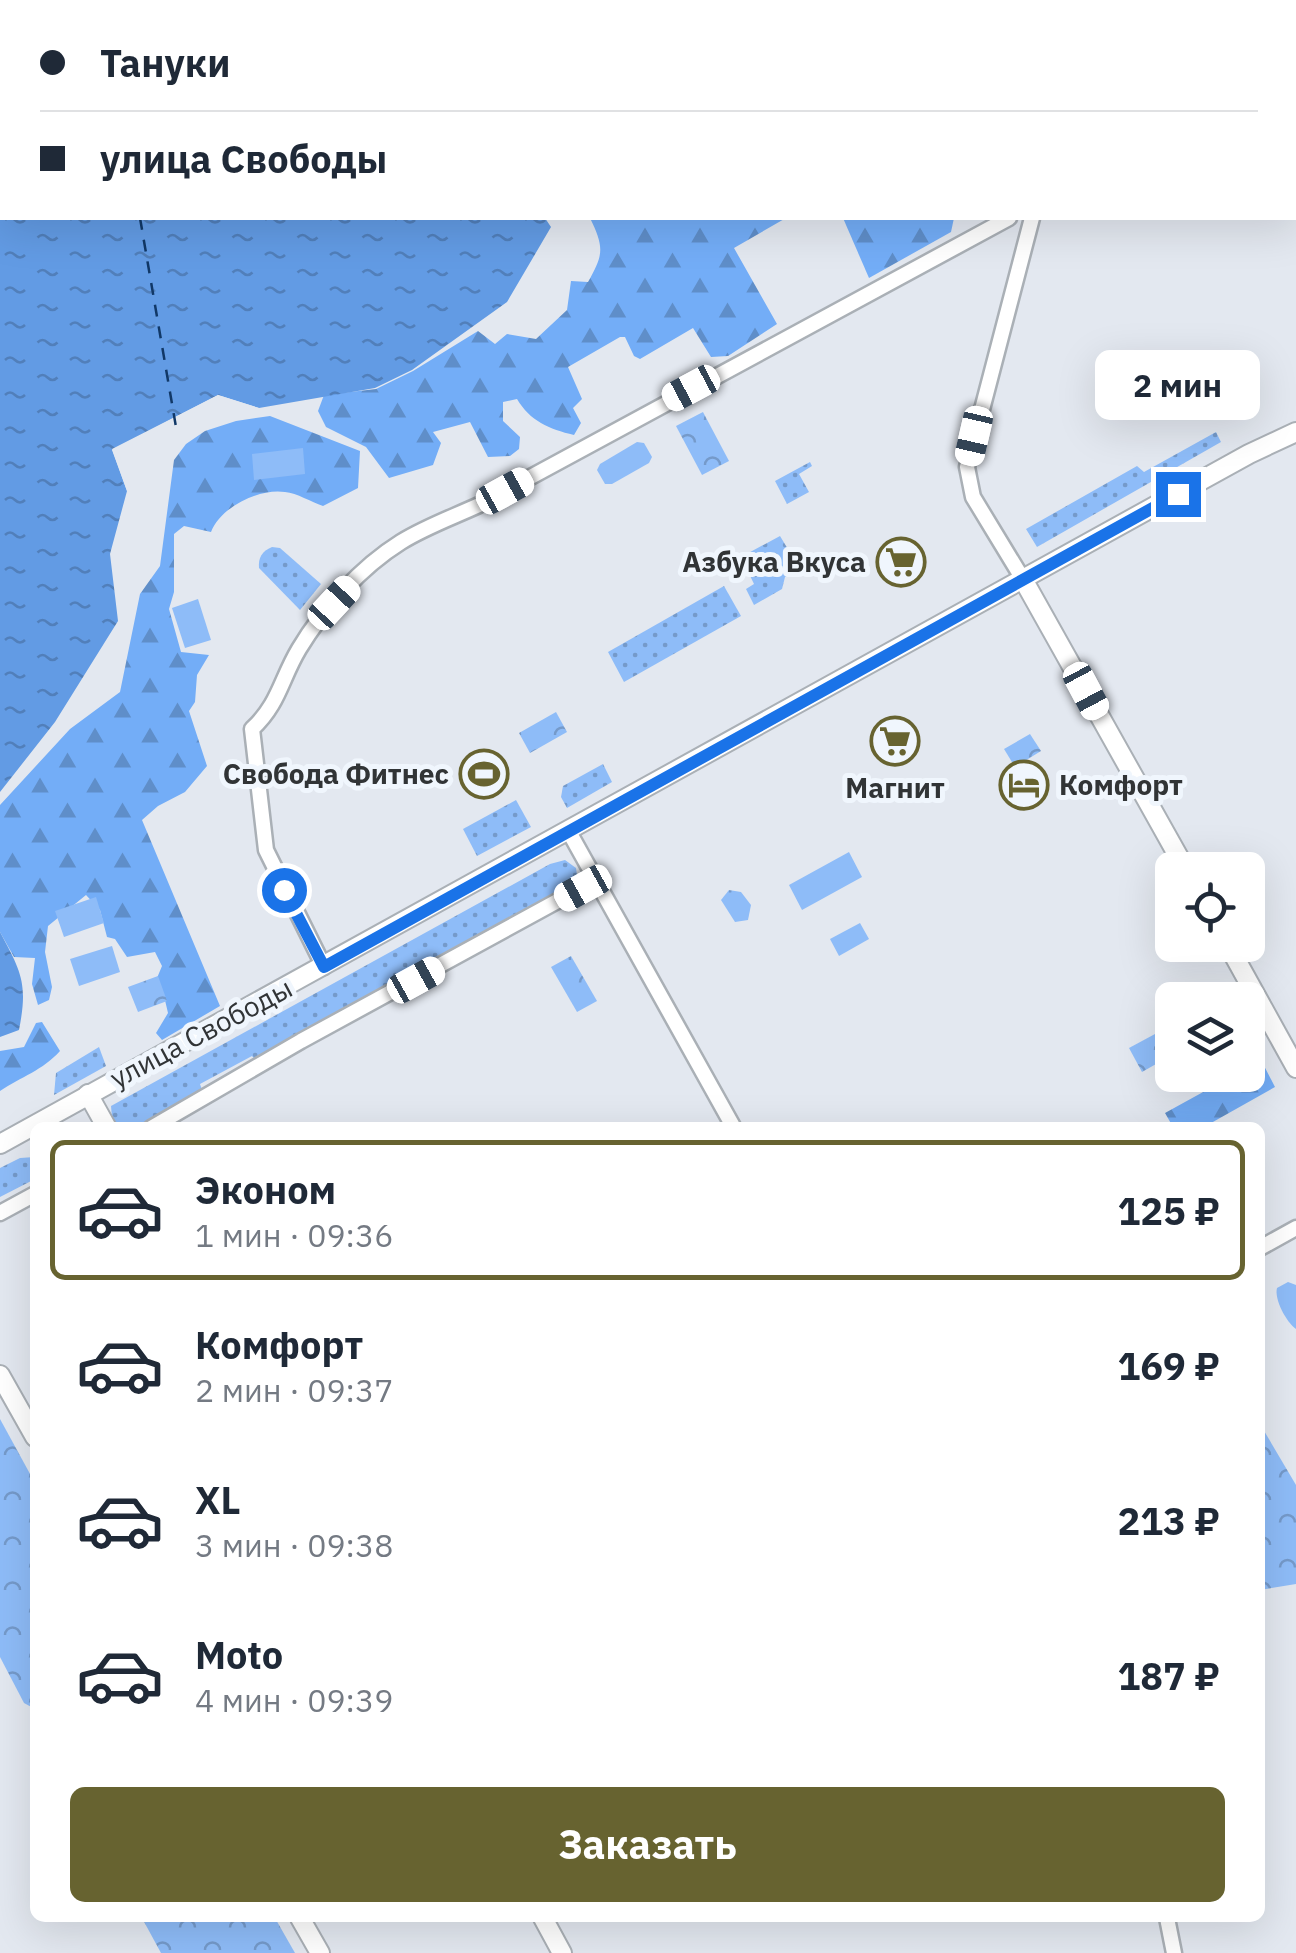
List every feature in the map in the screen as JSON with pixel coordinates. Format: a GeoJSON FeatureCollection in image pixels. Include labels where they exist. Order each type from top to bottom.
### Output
{"type":"FeatureCollection","features":[{"type":"Feature","properties":{"kind":"main road","name":"улица Свободы"},"geometry":{"type":"LineString","coordinates":[[39,1122],[1248,454],[1296,432]]}},
{"type":"Feature","properties":{"kind":"main road"},"geometry":{"type":"LineString","coordinates":[[1024,580],[1176,852]]}},
{"type":"Feature","properties":{"kind":"main road"},"geometry":{"type":"LineString","coordinates":[[1237,962],[1296,1068]]}},
{"type":"Feature","properties":{"kind":"main road"},"geometry":{"type":"LineString","coordinates":[[88,1094],[104,1122]]}},
{"type":"Feature","properties":{"kind":"main road","name":"улица Свободы"},"geometry":{"type":"LineString","coordinates":[[0,1144],[30,1127]]}},
{"type":"Feature","properties":{"kind":"main road"},"geometry":{"type":"LineString","coordinates":[[0,1375],[30,1428]]}},
{"type":"Feature","properties":{"kind":"main road"},"geometry":{"type":"LineString","coordinates":[[302,1922],[320,1953]]}},
{"type":"Feature","properties":{"kind":"main road"},"geometry":{"type":"LineString","coordinates":[[545,1922],[562,1953]]}},
{"type":"Feature","properties":{"kind":"street"},"geometry":{"type":"LineString","coordinates":[[324,967],[266,850],[252,729],[274,706],[300,646],[334,603],[405,540],[479,505],[1005,220]]}},
{"type":"Feature","properties":{"kind":"street"},"geometry":{"type":"LineString","coordinates":[[1024,580],[973,498],[967,476],[983,398],[1031,220]]}},
{"type":"Feature","properties":{"kind":"street"},"geometry":{"type":"LineString","coordinates":[[568,830],[731,1122]]}},
{"type":"Feature","properties":{"kind":"street"},"geometry":{"type":"LineString","coordinates":[[161,1122],[596,880]]}},
{"type":"Feature","properties":{"kind":"street"},"geometry":{"type":"LineString","coordinates":[[0,1213],[30,1197]]}},
{"type":"Feature","properties":{"kind":"street"},"geometry":{"type":"LineString","coordinates":[[1265,1245],[1296,1228]]}},
{"type":"Feature","properties":{"kind":"street"},"geometry":{"type":"LineString","coordinates":[[1167,1922],[1174,1953]]}},
{"type":"Feature","properties":{"kind":"green space"},"geometry":{"type":"Polygon","coordinates":[[[591,220],[783,220],[734,248],[777,324],[728,356],[711,357],[693,328],[640,359],[634,356],[625,337],[620,337],[568,367],[582,399],[573,408],[581,423],[574,435],[541,423],[517,399],[503,402],[503,421],[520,437],[519,449],[510,456],[488,457],[470,422],[433,432],[441,443],[433,465],[389,478],[366,447],[326,427],[318,411],[324,395],[376,389],[478,331],[495,344],[507,334],[536,339],[567,310],[571,281],[588,282],[597,264],[598,236],[591,220]]]}},
{"type":"Feature","properties":{"kind":"green space"},"geometry":{"type":"Polygon","coordinates":[[[844,220],[954,220],[951,232],[869,278],[844,220]]]}},
{"type":"Feature","properties":{"kind":"green space"},"geometry":{"type":"Polygon","coordinates":[[[703,412],[729,461],[702,475],[676,426],[703,412]]]}},
{"type":"Feature","properties":{"kind":"green space"},"geometry":{"type":"Polygon","coordinates":[[[270,416],[360,451],[358,488],[323,506],[290,493],[263,493],[231,508],[211,532],[184,526],[174,534],[174,592],[169,609],[181,652],[209,655],[197,675],[195,702],[189,711],[207,766],[185,792],[158,806],[142,820],[220,1006],[162,1040],[156,1033],[168,1013],[164,996],[152,990],[162,966],[155,952],[127,957],[115,939],[107,937],[100,910],[86,895],[48,926],[45,952],[52,987],[49,1000],[38,1005],[32,984],[35,958],[14,957],[0,932],[0,805],[70,729],[120,692],[140,594],[160,566],[174,460],[186,444],[205,431],[270,416]]]}},
{"type":"Feature","properties":{"kind":"green space"},"geometry":{"type":"Polygon","coordinates":[[[1216,432],[1221,442],[1037,547],[1026,529],[1137,466],[1144,472],[1216,432]]]}},
{"type":"Feature","properties":{"kind":"green space"},"geometry":{"type":"Polygon","coordinates":[[[637,442],[644,443],[652,457],[649,463],[612,484],[605,484],[597,470],[600,464],[637,442]]]}},
{"type":"Feature","properties":{"kind":"green space"},"geometry":{"type":"Polygon","coordinates":[[[303,448],[305,474],[254,480],[252,454],[303,448]]]}},
{"type":"Feature","properties":{"kind":"green space"},"geometry":{"type":"Polygon","coordinates":[[[810,462],[812,466],[799,474],[809,492],[787,504],[775,481],[810,462]]]}},
{"type":"Feature","properties":{"kind":"green space"},"geometry":{"type":"Polygon","coordinates":[[[780,536],[800,569],[785,577],[782,589],[754,605],[746,589],[754,584],[741,557],[780,536]]]}},
{"type":"Feature","properties":{"kind":"green space"},"geometry":{"type":"Polygon","coordinates":[[[272,547],[280,548],[321,584],[300,610],[259,568],[261,555],[272,547]]]}},
{"type":"Feature","properties":{"kind":"green space"},"geometry":{"type":"Polygon","coordinates":[[[724,586],[741,616],[624,682],[608,652],[724,586]]]}},
{"type":"Feature","properties":{"kind":"green space"},"geometry":{"type":"Polygon","coordinates":[[[198,599],[211,640],[185,648],[172,608],[198,599]]]}},
{"type":"Feature","properties":{"kind":"green space"},"geometry":{"type":"Polygon","coordinates":[[[556,712],[567,732],[530,753],[519,733],[556,712]]]}},
{"type":"Feature","properties":{"kind":"green space"},"geometry":{"type":"Polygon","coordinates":[[[1030,734],[1041,751],[1015,767],[1004,749],[1030,734]]]}},
{"type":"Feature","properties":{"kind":"green space"},"geometry":{"type":"Polygon","coordinates":[[[603,764],[612,782],[567,808],[561,797],[563,786],[603,764]]]}},
{"type":"Feature","properties":{"kind":"green space"},"geometry":{"type":"Polygon","coordinates":[[[516,800],[531,827],[477,856],[463,829],[516,800]]]}},
{"type":"Feature","properties":{"kind":"green space"},"geometry":{"type":"Polygon","coordinates":[[[849,852],[862,877],[802,910],[789,885],[849,852]]]}},
{"type":"Feature","properties":{"kind":"green space"},"geometry":{"type":"Polygon","coordinates":[[[565,860],[576,868],[578,882],[256,1061],[252,1056],[200,1084],[202,1090],[146,1122],[115,1122],[112,1117],[111,1106],[550,864],[565,860]]]}},
{"type":"Feature","properties":{"kind":"green space"},"geometry":{"type":"Polygon","coordinates":[[[729,890],[741,892],[751,905],[748,920],[735,922],[721,900],[729,890]]]}},
{"type":"Feature","properties":{"kind":"green space"},"geometry":{"type":"Polygon","coordinates":[[[96,897],[104,923],[64,937],[55,911],[96,897]]]}},
{"type":"Feature","properties":{"kind":"green space"},"geometry":{"type":"Polygon","coordinates":[[[860,923],[869,939],[839,956],[830,939],[860,923]]]}},
{"type":"Feature","properties":{"kind":"green space"},"geometry":{"type":"Polygon","coordinates":[[[112,946],[120,972],[79,986],[70,959],[112,946]]]}},
{"type":"Feature","properties":{"kind":"green space"},"geometry":{"type":"Polygon","coordinates":[[[571,956],[597,1001],[577,1012],[551,967],[571,956]]]}},
{"type":"Feature","properties":{"kind":"green space"},"geometry":{"type":"Polygon","coordinates":[[[158,976],[167,1001],[138,1012],[128,987],[158,976]]]}},
{"type":"Feature","properties":{"kind":"green space"},"geometry":{"type":"Polygon","coordinates":[[[42,1022],[60,1051],[0,1091],[0,1051],[24,1047],[36,1023],[42,1022]]]}},
{"type":"Feature","properties":{"kind":"green space"},"geometry":{"type":"Polygon","coordinates":[[[1155,1034],[1155,1065],[1142,1072],[1129,1048],[1155,1034]]]}},
{"type":"Feature","properties":{"kind":"green space"},"geometry":{"type":"Polygon","coordinates":[[[99,1047],[106,1066],[54,1095],[56,1073],[99,1047]]]}},
{"type":"Feature","properties":{"kind":"green space"},"geometry":{"type":"Polygon","coordinates":[[[1265,1068],[1275,1087],[1213,1122],[1170,1122],[1165,1113],[1203,1092],[1265,1092],[1265,1068]]]}},
{"type":"Feature","properties":{"kind":"green space"},"geometry":{"type":"Polygon","coordinates":[[[30,1157],[30,1182],[0,1197],[0,1168],[30,1157]]]}},
{"type":"Feature","properties":{"kind":"green space"},"geometry":{"type":"Polygon","coordinates":[[[1288,1282],[1296,1285],[1296,1329],[1277,1298],[1277,1288],[1288,1282]]]}},
{"type":"Feature","properties":{"kind":"green space"},"geometry":{"type":"Polygon","coordinates":[[[0,1419],[30,1474],[30,1706],[24,1703],[0,1657],[0,1419]]]}},
{"type":"Feature","properties":{"kind":"green space"},"geometry":{"type":"Polygon","coordinates":[[[1265,1432],[1296,1485],[1296,1584],[1265,1589],[1265,1432]]]}},
{"type":"Feature","properties":{"kind":"green space"},"geometry":{"type":"Polygon","coordinates":[[[144,1922],[277,1922],[295,1953],[161,1953],[144,1922]]]}},
{"type":"Feature","properties":{"kind":"water"},"geometry":{"type":"Polygon","coordinates":[[[0,220],[546,220],[551,227],[507,302],[412,370],[375,388],[259,408],[218,395],[112,449],[127,491],[110,554],[118,621],[55,722],[0,792],[0,220]]]}},
{"type":"Feature","properties":{"kind":"water"},"geometry":{"type":"Polygon","coordinates":[[[0,932],[18,969],[23,1001],[19,1030],[0,1037],[0,932]]]}},
{"type":"Feature","properties":{"kind":"pier"},"geometry":{"type":"Polygon","coordinates":[[[218,395],[259,408],[254,411],[218,400],[118,452],[131,488],[127,491],[112,450],[218,395]]]}},
{"type":"Feature","properties":{"kind":"ferry route"},"geometry":{"type":"LineString","coordinates":[[140,220],[176,427]]}},
{"type":"Feature","properties":{"kind":"place","name":"Азбука Вкуса"},"geometry":{"type":"Point","coordinates":[901,562]}},
{"type":"Feature","properties":{"kind":"place","name":"Магнит"},"geometry":{"type":"Point","coordinates":[895,741]}},
{"type":"Feature","properties":{"kind":"place","name":"Свобода Фитнес"},"geometry":{"type":"Point","coordinates":[484,774]}},
{"type":"Feature","properties":{"kind":"place","name":"Комфорт"},"geometry":{"type":"Point","coordinates":[1024,785]}},
{"type":"Feature","properties":{"kind":"route"},"geometry":{"type":"LineString","coordinates":[[284,890],[324,967],[1178,494]]}}]}
